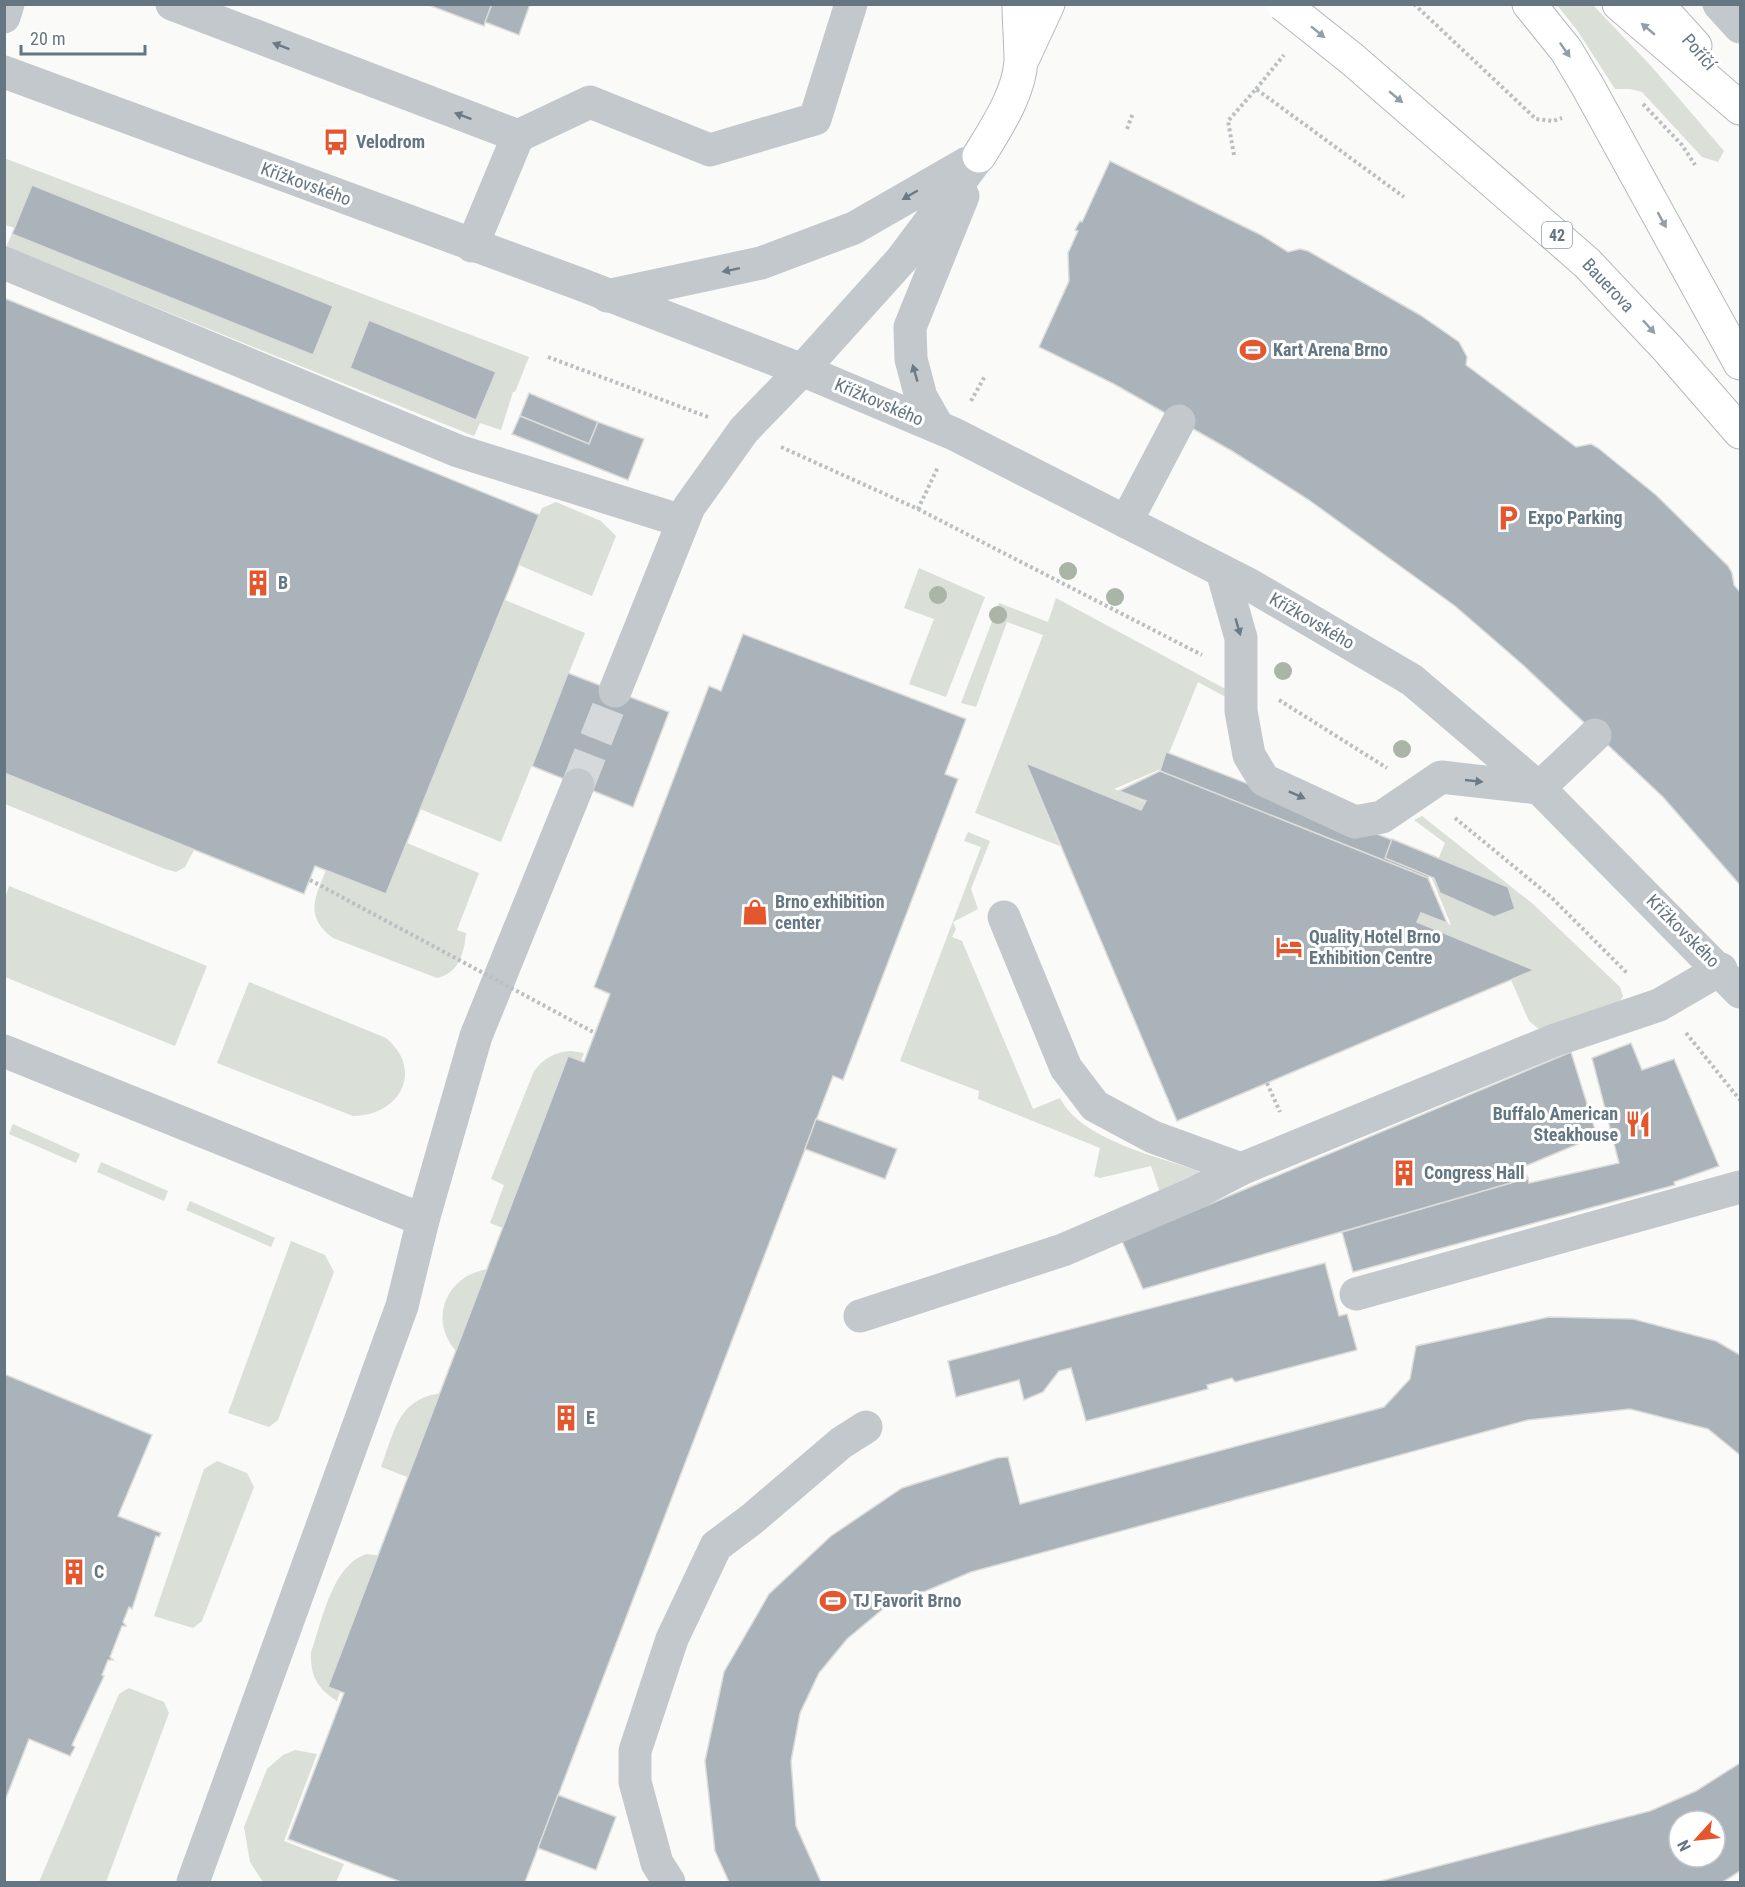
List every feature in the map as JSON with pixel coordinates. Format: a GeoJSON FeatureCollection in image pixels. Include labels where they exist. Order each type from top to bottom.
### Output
{"type":"FeatureCollection","features":[{"type":"Feature","properties":{"kind":"highway"},"geometry":{"type":"LineString","coordinates":[[1019,4],[1021,62]]}},
{"type":"Feature","properties":{"kind":"highway"},"geometry":{"type":"LineString","coordinates":[[979,156],[999,123],[1018,76],[1021,62],[1048,4]]}},
{"type":"Feature","properties":{"kind":"highway","name":"Bauerova"},"geometry":{"type":"LineString","coordinates":[[1283,4],[1352,59],[1587,263],[1667,348],[1740,432]]}},
{"type":"Feature","properties":{"kind":"highway"},"geometry":{"type":"LineString","coordinates":[[1529,4],[1566,50],[1587,85],[1740,363]]}},
{"type":"Feature","properties":{"kind":"highway"},"geometry":{"type":"LineString","coordinates":[[1619,4],[1740,108]]}},
{"type":"Feature","properties":{"kind":"highway","name":"Poříčí"},"geometry":{"type":"LineString","coordinates":[[1657,4],[1740,100]]}},
{"type":"Feature","properties":{"kind":"street"},"geometry":{"type":"LineString","coordinates":[[4,18],[8,4]]}},
{"type":"Feature","properties":{"kind":"street"},"geometry":{"type":"LineString","coordinates":[[172,4],[518,136]]}},
{"type":"Feature","properties":{"kind":"street"},"geometry":{"type":"LineString","coordinates":[[472,246],[518,136],[590,102],[711,150],[815,119],[851,4]]}},
{"type":"Feature","properties":{"kind":"street"},"geometry":{"type":"LineString","coordinates":[[1719,4],[1740,27]]}},
{"type":"Feature","properties":{"kind":"street","name":"Křížkovského"},"geometry":{"type":"LineString","coordinates":[[4,72],[802,370],[938,427],[1222,571],[1412,680],[1539,788],[1731,980]]}},
{"type":"Feature","properties":{"kind":"street"},"geometry":{"type":"LineString","coordinates":[[608,296],[760,263],[854,228],[979,156]]}},
{"type":"Feature","properties":{"kind":"street"},"geometry":{"type":"LineString","coordinates":[[615,691],[689,507],[744,430],[802,370],[902,259],[979,156]]}},
{"type":"Feature","properties":{"kind":"street"},"geometry":{"type":"LineString","coordinates":[[938,427],[921,397],[911,359],[910,327],[979,156]]}},
{"type":"Feature","properties":{"kind":"street"},"geometry":{"type":"LineString","coordinates":[[4,263],[458,452],[682,521]]}},
{"type":"Feature","properties":{"kind":"street"},"geometry":{"type":"LineString","coordinates":[[1126,522],[1179,421]]}},
{"type":"Feature","properties":{"kind":"street"},"geometry":{"type":"LineString","coordinates":[[1222,571],[1241,638],[1241,711],[1249,755],[1264,780],[1355,822],[1382,817],[1441,777],[1539,788],[1595,735]]}},
{"type":"Feature","properties":{"kind":"street"},"geometry":{"type":"LineString","coordinates":[[194,1882],[402,1306],[423,1220],[476,1036],[578,785]]}},
{"type":"Feature","properties":{"kind":"street"},"geometry":{"type":"LineString","coordinates":[[1004,917],[1066,1068],[1095,1106],[1153,1137],[1241,1169]]}},
{"type":"Feature","properties":{"kind":"street"},"geometry":{"type":"LineString","coordinates":[[860,1316],[1063,1250],[1192,1194],[1241,1169],[1555,1040],[1731,980]]}},
{"type":"Feature","properties":{"kind":"street"},"geometry":{"type":"LineString","coordinates":[[4,1051],[423,1220]]}},
{"type":"Feature","properties":{"kind":"street"},"geometry":{"type":"LineString","coordinates":[[1356,1294],[1740,1187]]}},
{"type":"Feature","properties":{"kind":"street"},"geometry":{"type":"LineString","coordinates":[[669,1882],[657,1863],[635,1782],[635,1751],[672,1639],[716,1546],[752,1519],[841,1443],[867,1427]]}},
{"type":"Feature","properties":{"kind":"path"},"geometry":{"type":"LineString","coordinates":[[1234,155],[1228,121],[1286,53]]}},
{"type":"Feature","properties":{"kind":"path"},"geometry":{"type":"LineString","coordinates":[[1256,89],[1404,197]]}},
{"type":"Feature","properties":{"kind":"path"},"geometry":{"type":"LineString","coordinates":[[1127,129],[1133,113]]}},
{"type":"Feature","properties":{"kind":"path"},"geometry":{"type":"LineString","coordinates":[[918,509],[1241,676],[1420,791],[1551,897],[1690,1037],[1740,1100]]}},
{"type":"Feature","properties":{"kind":"path"},"geometry":{"type":"LineString","coordinates":[[309,880],[595,1033]]}},
{"type":"Feature","properties":{"kind":"shaded area"},"geometry":{"type":"Polygon","coordinates":[[[1557,5],[1593,5],[1651,66],[1724,151],[1718,162],[1702,157],[1642,92],[1615,89],[1577,30],[1557,5]]]}},
{"type":"Feature","properties":{"kind":"shaded area"},"geometry":{"type":"Polygon","coordinates":[[[4,158],[529,357],[515,392],[513,392],[501,430],[480,423],[474,436],[6,247],[12,234],[313,355],[32,186],[15,228],[5,225],[4,158]],[[369,320],[350,368],[476,420],[496,372],[369,320]]]}},
{"type":"Feature","properties":{"kind":"shaded area"},"geometry":{"type":"Polygon","coordinates":[[[556,502],[601,521],[616,536],[592,596],[519,565],[542,508],[556,502]]]}},
{"type":"Feature","properties":{"kind":"shaded area"},"geometry":{"type":"Polygon","coordinates":[[[919,568],[985,597],[946,697],[909,684],[934,619],[904,608],[919,568]]]}},
{"type":"Feature","properties":{"kind":"shaded area"},"geometry":{"type":"Polygon","coordinates":[[[1056,598],[1231,692],[1231,700],[1198,682],[1163,768],[1114,789],[1145,802],[1141,810],[1026,764],[1060,846],[975,813],[1043,635],[1007,622],[976,707],[961,703],[999,603],[1048,622],[1056,598]]]}},
{"type":"Feature","properties":{"kind":"shaded area"},"geometry":{"type":"Polygon","coordinates":[[[505,600],[585,633],[501,842],[420,809],[505,600]]]}},
{"type":"Feature","properties":{"kind":"shaded area"},"geometry":{"type":"Polygon","coordinates":[[[4,773],[194,850],[185,867],[176,872],[165,869],[5,804],[4,773]]]}},
{"type":"Feature","properties":{"kind":"shaded area"},"geometry":{"type":"Polygon","coordinates":[[[1422,816],[1533,904],[1620,987],[1623,996],[1619,1004],[1540,1030],[1529,1021],[1511,980],[1533,969],[1417,922],[1421,913],[1451,925],[1431,876],[1445,843],[1414,820],[1422,816]]]}},
{"type":"Feature","properties":{"kind":"shaded area"},"geometry":{"type":"Polygon","coordinates":[[[968,832],[990,841],[971,889],[978,909],[953,922],[956,929],[952,937],[962,941],[1033,1109],[1060,1098],[1070,1113],[1102,1136],[1198,1171],[1200,1175],[1160,1193],[1151,1166],[1100,1178],[1094,1176],[1100,1148],[978,1099],[979,1091],[900,1061],[981,847],[964,841],[968,832]]]}},
{"type":"Feature","properties":{"kind":"shaded area"},"geometry":{"type":"Polygon","coordinates":[[[407,843],[479,873],[457,930],[466,933],[462,955],[451,972],[437,978],[333,938],[318,922],[315,914],[314,906],[318,889],[326,870],[386,894],[407,843]]]}},
{"type":"Feature","properties":{"kind":"shaded area"},"geometry":{"type":"Polygon","coordinates":[[[9,886],[207,966],[175,1046],[5,977],[5,898],[9,886]]]}},
{"type":"Feature","properties":{"kind":"shaded area"},"geometry":{"type":"Polygon","coordinates":[[[249,982],[386,1038],[398,1051],[404,1064],[405,1077],[394,1100],[369,1114],[353,1116],[217,1063],[249,982]]]}},
{"type":"Feature","properties":{"kind":"shaded area"},"geometry":{"type":"Polygon","coordinates":[[[571,1051],[584,1053],[581,1061],[571,1058],[505,1229],[490,1223],[504,1185],[491,1179],[534,1071],[550,1056],[571,1051]]]}},
{"type":"Feature","properties":{"kind":"shaded area"},"geometry":{"type":"Polygon","coordinates":[[[13,1124],[80,1154],[76,1163],[9,1134],[13,1124]]]}},
{"type":"Feature","properties":{"kind":"shaded area"},"geometry":{"type":"Polygon","coordinates":[[[101,1162],[168,1191],[164,1201],[97,1172],[101,1162]]]}},
{"type":"Feature","properties":{"kind":"shaded area"},"geometry":{"type":"Polygon","coordinates":[[[190,1201],[275,1238],[271,1247],[186,1210],[190,1201]]]}},
{"type":"Feature","properties":{"kind":"shaded area"},"geometry":{"type":"Polygon","coordinates":[[[291,1241],[325,1255],[334,1272],[278,1420],[269,1427],[228,1413],[291,1241]]]}},
{"type":"Feature","properties":{"kind":"shaded area"},"geometry":{"type":"Polygon","coordinates":[[[490,1269],[458,1353],[448,1340],[443,1327],[446,1300],[462,1279],[475,1272],[490,1269]]]}},
{"type":"Feature","properties":{"kind":"shaded area"},"geometry":{"type":"Polygon","coordinates":[[[443,1393],[410,1478],[381,1467],[395,1429],[407,1409],[416,1401],[443,1393]]]}},
{"type":"Feature","properties":{"kind":"shaded area"},"geometry":{"type":"Polygon","coordinates":[[[217,1461],[247,1473],[254,1487],[202,1621],[193,1628],[154,1616],[204,1469],[217,1461]]]}},
{"type":"Feature","properties":{"kind":"shaded area"},"geometry":{"type":"Polygon","coordinates":[[[367,1554],[381,1556],[330,1688],[340,1692],[337,1701],[316,1681],[312,1669],[311,1653],[324,1611],[337,1582],[345,1569],[355,1560],[367,1554]]]}},
{"type":"Feature","properties":{"kind":"shaded area"},"geometry":{"type":"Polygon","coordinates":[[[129,1688],[164,1702],[169,1713],[106,1882],[39,1882],[119,1694],[129,1688]]]}},
{"type":"Feature","properties":{"kind":"shaded area"},"geometry":{"type":"Polygon","coordinates":[[[295,1750],[317,1754],[284,1841],[344,1864],[336,1882],[263,1882],[250,1862],[244,1827],[267,1769],[283,1755],[295,1750]]]}},
{"type":"Feature","properties":{"kind":"building"},"geometry":{"type":"Polygon","coordinates":[[[426,4],[492,4],[484,26],[426,4]]]}},
{"type":"Feature","properties":{"kind":"building"},"geometry":{"type":"Polygon","coordinates":[[[492,4],[530,4],[519,35],[485,22],[492,4]]]}},
{"type":"Feature","properties":{"kind":"building","name":"Expo Parking"},"geometry":{"type":"Polygon","coordinates":[[[1110,161],[1261,235],[1288,252],[1300,249],[1308,251],[1420,315],[1459,342],[1467,357],[1466,365],[1576,447],[1591,444],[1598,448],[1656,495],[1728,566],[1734,585],[1740,592],[1740,885],[1663,797],[1523,665],[1455,606],[1309,500],[1232,451],[1114,384],[1039,347],[1069,281],[1068,253],[1078,231],[1075,230],[1080,221],[1082,222],[1110,161]]]}},
{"type":"Feature","properties":{"kind":"building"},"geometry":{"type":"Polygon","coordinates":[[[32,185],[333,306],[313,355],[12,234],[32,185]]]}},
{"type":"Feature","properties":{"kind":"building","name":"B"},"geometry":{"type":"Polygon","coordinates":[[[4,298],[539,515],[386,894],[315,866],[304,894],[4,773],[4,298]]]}},
{"type":"Feature","properties":{"kind":"building"},"geometry":{"type":"Polygon","coordinates":[[[369,320],[496,372],[476,420],[350,368],[369,320]]]}},
{"type":"Feature","properties":{"kind":"building"},"geometry":{"type":"Polygon","coordinates":[[[529,393],[598,422],[589,444],[520,416],[529,393]]]}},
{"type":"Feature","properties":{"kind":"building"},"geometry":{"type":"Polygon","coordinates":[[[520,416],[589,444],[598,422],[644,439],[628,480],[512,434],[520,416]]]}},
{"type":"Feature","properties":{"kind":"building","name":"E"},"geometry":{"type":"Polygon","coordinates":[[[743,634],[966,719],[945,774],[958,779],[843,1080],[833,1076],[525,1882],[401,1882],[288,1839],[344,1693],[328,1687],[568,1056],[584,1062],[610,994],[594,987],[709,686],[721,691],[743,634]]]}},
{"type":"Feature","properties":{"kind":"building"},"geometry":{"type":"Polygon","coordinates":[[[568,673],[669,712],[633,807],[532,766],[568,673]]]}},
{"type":"Feature","properties":{"kind":"building"},"geometry":{"type":"Polygon","coordinates":[[[1166,752],[1436,857],[1428,878],[1160,771],[1166,752]]]}},
{"type":"Feature","properties":{"kind":"building","name":"Quality Hotel Brno Exhibition Centre"},"geometry":{"type":"Polygon","coordinates":[[[1026,763],[1141,810],[1146,801],[1119,791],[1160,771],[1428,878],[1447,923],[1421,913],[1417,922],[1534,970],[1177,1121],[1026,763]]]}},
{"type":"Feature","properties":{"kind":"building"},"geometry":{"type":"Polygon","coordinates":[[[1392,839],[1508,887],[1515,909],[1494,917],[1440,893],[1434,878],[1385,858],[1392,839]]]}},
{"type":"Feature","properties":{"kind":"building"},"geometry":{"type":"Polygon","coordinates":[[[1631,1043],[1642,1070],[1674,1059],[1719,1166],[1674,1182],[1675,1185],[1353,1272],[1342,1232],[1528,1178],[1529,1183],[1619,1163],[1592,1058],[1631,1043]]]}},
{"type":"Feature","properties":{"kind":"building","name":"Congress Hall"},"geometry":{"type":"Polygon","coordinates":[[[1571,1052],[1597,1136],[1523,1167],[1528,1178],[1143,1289],[1122,1241],[1571,1052]]]}},
{"type":"Feature","properties":{"kind":"building"},"geometry":{"type":"Polygon","coordinates":[[[816,1119],[897,1149],[885,1179],[805,1149],[816,1119]]]}},
{"type":"Feature","properties":{"kind":"building"},"geometry":{"type":"Polygon","coordinates":[[[1325,1263],[1339,1316],[1347,1314],[1357,1350],[1235,1382],[1232,1378],[1207,1385],[1208,1389],[1086,1421],[1071,1368],[1059,1371],[1043,1392],[1024,1400],[1019,1380],[956,1397],[948,1361],[1325,1263]]]}},
{"type":"Feature","properties":{"kind":"building","name":"TJ Favorit Brno"},"geometry":{"type":"Polygon","coordinates":[[[1549,1317],[1633,1319],[1716,1341],[1740,1355],[1740,1455],[1708,1429],[1630,1409],[1528,1420],[971,1572],[883,1609],[847,1639],[819,1673],[800,1713],[791,1761],[796,1826],[821,1882],[729,1882],[715,1851],[705,1761],[724,1672],[769,1594],[831,1536],[902,1488],[997,1458],[1008,1457],[1020,1504],[1384,1407],[1410,1379],[1416,1346],[1549,1317]]]}},
{"type":"Feature","properties":{"kind":"building","name":"C"},"geometry":{"type":"Polygon","coordinates":[[[4,1374],[152,1435],[118,1516],[161,1533],[159,1537],[156,1536],[132,1609],[129,1607],[123,1622],[126,1626],[122,1626],[110,1657],[113,1660],[108,1660],[102,1675],[104,1676],[72,1745],[75,1747],[70,1756],[29,1739],[4,1803],[4,1374]]]}},
{"type":"Feature","properties":{"kind":"building"},"geometry":{"type":"Polygon","coordinates":[[[1740,1763],[1740,1871],[1723,1882],[1377,1882],[1650,1811],[1696,1791],[1740,1763]]]}},
{"type":"Feature","properties":{"kind":"building"},"geometry":{"type":"Polygon","coordinates":[[[558,1795],[616,1817],[596,1870],[538,1848],[558,1795]]]}},
{"type":"Feature","properties":{"kind":"tunnel"},"geometry":{"type":"LineString","coordinates":[[578,785],[615,691]]}},
{"type":"Feature","properties":{"kind":"place","name":"Velodrom"},"geometry":{"type":"Point","coordinates":[336,142]}},
{"type":"Feature","properties":{"kind":"place","name":"Kart Arena Brno"},"geometry":{"type":"Point","coordinates":[1253,350]}},
{"type":"Feature","properties":{"kind":"place","name":"Expo Parking"},"geometry":{"type":"Point","coordinates":[1508,518]}},
{"type":"Feature","properties":{"kind":"place","name":"B"},"geometry":{"type":"Point","coordinates":[258,583]}},
{"type":"Feature","properties":{"kind":"place","name":"Brno exhibition center"},"geometry":{"type":"Point","coordinates":[755,912]}},
{"type":"Feature","properties":{"kind":"place","name":"Quality Hotel Brno Exhibition Centre"},"geometry":{"type":"Point","coordinates":[1289,947]}},
{"type":"Feature","properties":{"kind":"place","name":"Buffalo American Steakhouse"},"geometry":{"type":"Point","coordinates":[1638,1124]}},
{"type":"Feature","properties":{"kind":"place","name":"Congress Hall"},"geometry":{"type":"Point","coordinates":[1404,1173]}},
{"type":"Feature","properties":{"kind":"place","name":"E"},"geometry":{"type":"Point","coordinates":[566,1418]}},
{"type":"Feature","properties":{"kind":"place","name":"C"},"geometry":{"type":"Point","coordinates":[74,1572]}},
{"type":"Feature","properties":{"kind":"place","name":"TJ Favorit Brno"},"geometry":{"type":"Point","coordinates":[833,1601]}}]}
